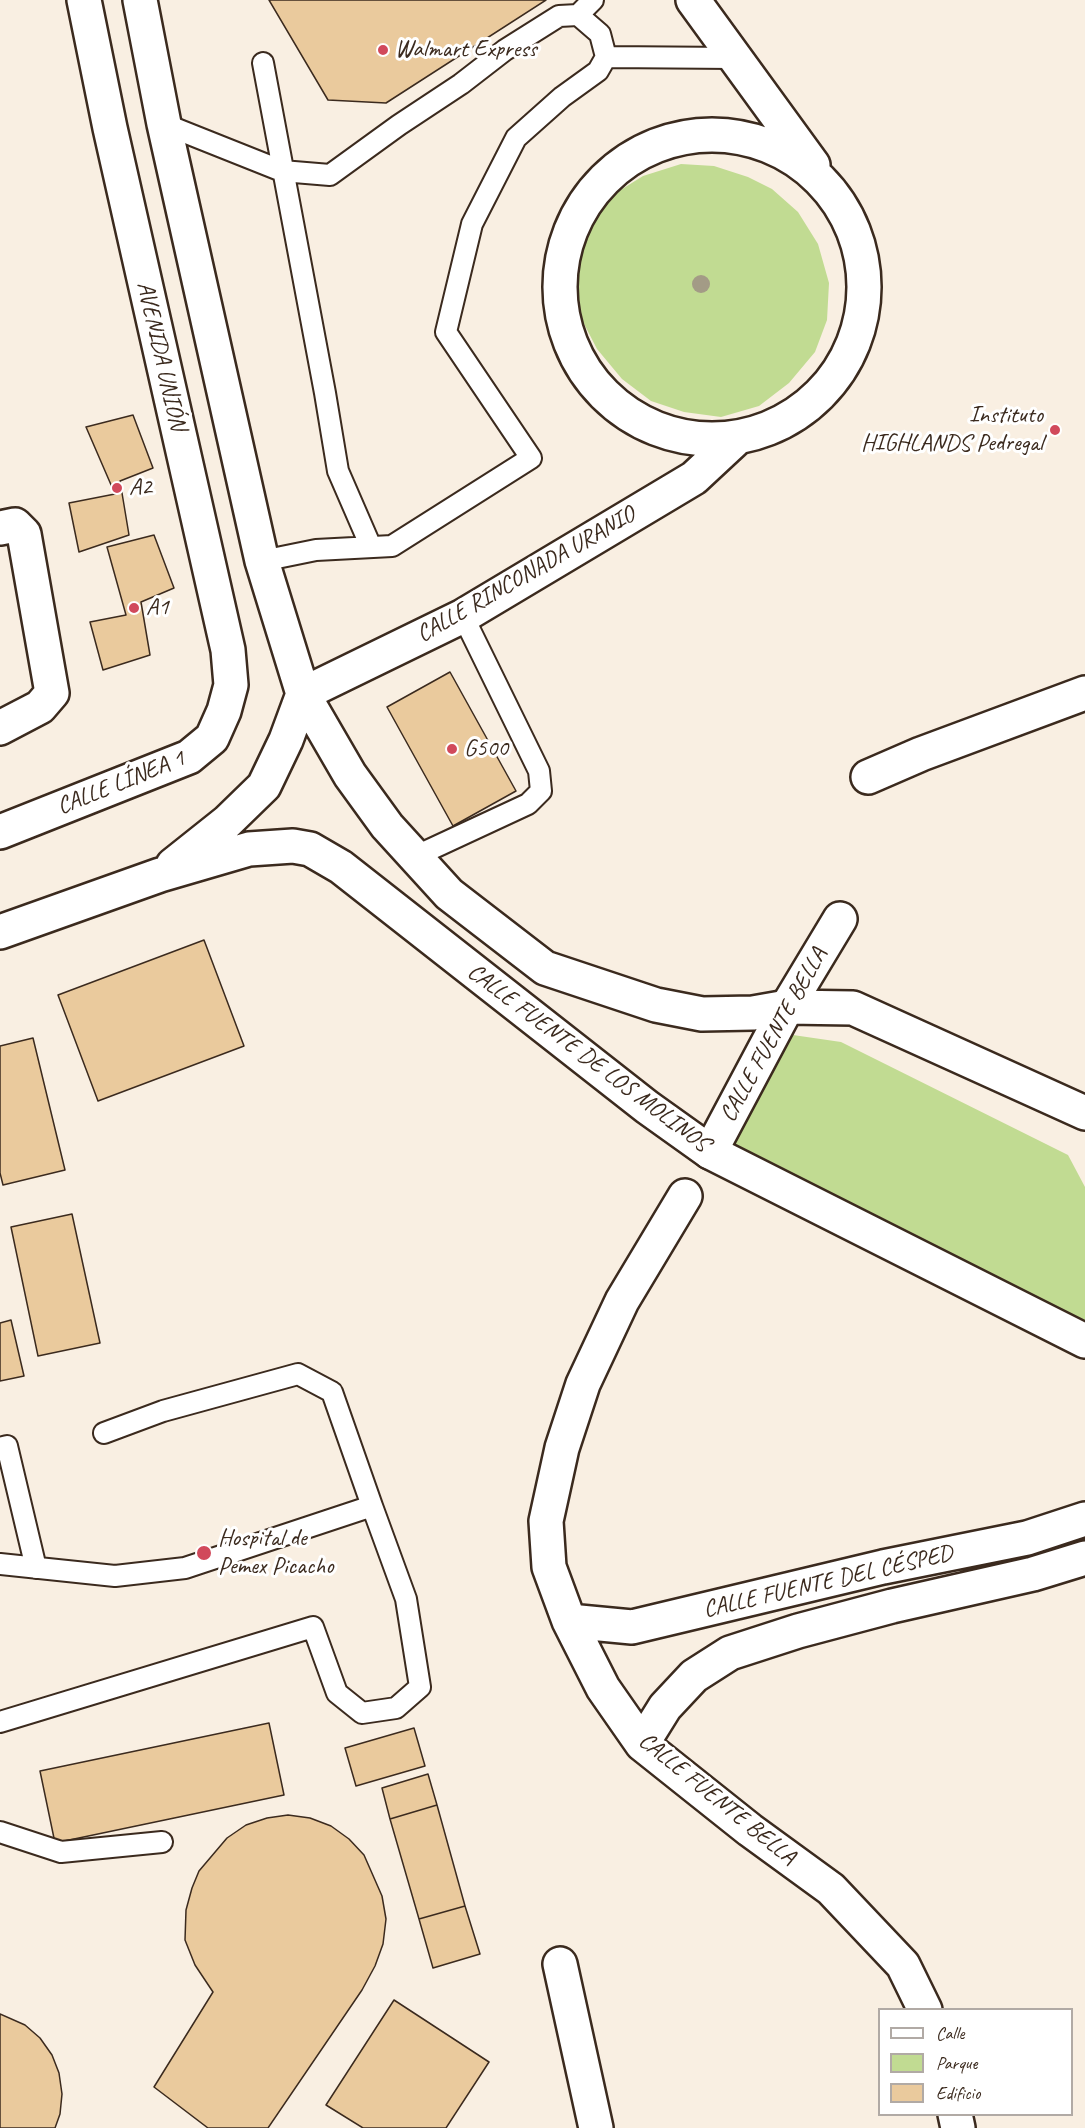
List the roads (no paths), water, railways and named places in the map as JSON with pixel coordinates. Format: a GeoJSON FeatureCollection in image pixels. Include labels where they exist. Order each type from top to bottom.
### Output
{"type":"FeatureCollection","features":[{"type":"Feature","properties":{"kind":"street","name":"AVENIDA UNIÓN"},"geometry":{"type":"LineString","coordinates":[[84,0],[110,128],[228,650],[231,685],[224,711]]}},
{"type":"Feature","properties":{"kind":"street"},"geometry":{"type":"LineString","coordinates":[[0,932],[160,875],[227,822],[264,786],[286,740],[303,694],[262,561],[164,124],[140,0]]}},
{"type":"Feature","properties":{"kind":"street"},"geometry":{"type":"LineString","coordinates":[[693,0],[828,186],[853,225],[865,270],[863,316],[847,360],[819,396],[781,423],[737,438],[684,438],[634,419],[594,386],[567,340],[558,288],[567,236],[594,189],[634,155],[683,136],[737,136],[767,146],[787,153],[828,186]]}},
{"type":"Feature","properties":{"kind":"street","name":"CALLE RINCONADA URANIO"},"geometry":{"type":"LineString","coordinates":[[303,694],[463,616],[694,478],[737,438]]}},
{"type":"Feature","properties":{"kind":"street"},"geometry":{"type":"LineString","coordinates":[[0,528],[15,525],[24,534],[52,693],[40,707],[0,728]]}},
{"type":"Feature","properties":{"kind":"street"},"geometry":{"type":"LineString","coordinates":[[868,777],[921,754],[1085,693]]}},
{"type":"Feature","properties":{"kind":"street","name":"CALLE FUENTE DE LOS MOLINOS"},"geometry":{"type":"LineString","coordinates":[[303,694],[350,775],[387,826],[449,894],[545,968],[656,1005],[702,1014],[753,1013],[788,1007],[853,1008],[1085,1113]]}},
{"type":"Feature","properties":{"kind":"street","name":"CALLE LÍNEA 1"},"geometry":{"type":"LineString","coordinates":[[0,832],[189,757],[212,738],[224,711]]}},
{"type":"Feature","properties":{"kind":"street","name":"CALLE FUENTE DE LOS MOLINOS"},"geometry":{"type":"LineString","coordinates":[[160,875],[249,849],[293,846],[310,849],[341,867],[647,1107],[710,1152],[1085,1341]]}},
{"type":"Feature","properties":{"kind":"street","name":"CALLE FUENTE BELLA"},"geometry":{"type":"LineString","coordinates":[[710,1152],[788,1007],[840,919]]}},
{"type":"Feature","properties":{"kind":"street","name":"CALLE FUENTE BELLA"},"geometry":{"type":"LineString","coordinates":[[685,1196],[622,1301],[584,1384],[562,1448],[546,1521],[549,1567],[569,1621],[603,1688],[642,1744],[750,1830],[831,1889],[903,1965],[924,2008]]}},
{"type":"Feature","properties":{"kind":"street","name":"CALLE FUENTE DEL CÉSPED"},"geometry":{"type":"LineString","coordinates":[[569,1621],[632,1627],[882,1568],[1027,1538],[1085,1519]]}},
{"type":"Feature","properties":{"kind":"street","name":"CALLE FUENTE DEL CÉSPED"},"geometry":{"type":"LineString","coordinates":[[642,1744],[672,1699],[694,1677],[730,1653],[798,1630],[1033,1574],[1085,1558]]}},
{"type":"Feature","properties":{"kind":"street"},"geometry":{"type":"LineString","coordinates":[[882,1568],[892,1606]]}},
{"type":"Feature","properties":{"kind":"street"},"geometry":{"type":"LineString","coordinates":[[560,1964],[596,2128]]}},
{"type":"Feature","properties":{"kind":"lane"},"geometry":{"type":"LineString","coordinates":[[164,124],[282,171],[330,175],[461,84],[504,50],[560,16],[578,15],[593,0]]}},
{"type":"Feature","properties":{"kind":"lane"},"geometry":{"type":"LineString","coordinates":[[262,561],[316,550],[392,546],[531,458],[446,332],[472,224],[516,138],[562,97],[598,71],[606,57],[600,34],[578,15]]}},
{"type":"Feature","properties":{"kind":"lane"},"geometry":{"type":"LineString","coordinates":[[606,57],[735,58]]}},
{"type":"Feature","properties":{"kind":"lane"},"geometry":{"type":"LineString","coordinates":[[263,63],[338,471],[371,547]]}},
{"type":"Feature","properties":{"kind":"lane"},"geometry":{"type":"LineString","coordinates":[[414,856],[528,804],[541,791],[539,771],[463,616]]}},
{"type":"Feature","properties":{"kind":"lane"},"geometry":{"type":"LineString","coordinates":[[0,1722],[313,1627],[336,1694],[362,1713],[396,1708],[420,1687],[406,1599],[332,1392],[298,1374],[163,1411],[104,1433]]}},
{"type":"Feature","properties":{"kind":"lane"},"geometry":{"type":"LineString","coordinates":[[0,1448],[7,1446],[36,1568]]}},
{"type":"Feature","properties":{"kind":"lane"},"geometry":{"type":"LineString","coordinates":[[0,1564],[115,1576],[185,1568],[372,1506]]}},
{"type":"Feature","properties":{"kind":"lane"},"geometry":{"type":"LineString","coordinates":[[0,1832],[61,1852],[162,1842]]}},
{"type":"Feature","properties":{"kind":"place","name":"Walmart Express"},"geometry":{"type":"Point","coordinates":[383,50]}},
{"type":"Feature","properties":{"kind":"place","name":"Instituto HIGHLANDS Pedregal"},"geometry":{"type":"Point","coordinates":[1055,430]}},
{"type":"Feature","properties":{"kind":"place","name":"A2"},"geometry":{"type":"Point","coordinates":[117,488]}},
{"type":"Feature","properties":{"kind":"place","name":"A1"},"geometry":{"type":"Point","coordinates":[134,608]}},
{"type":"Feature","properties":{"kind":"place","name":"G500"},"geometry":{"type":"Point","coordinates":[452,749]}},
{"type":"Feature","properties":{"kind":"place","name":"Hospital de Pemex Picacho"},"geometry":{"type":"Point","coordinates":[204,1553]}}]}
